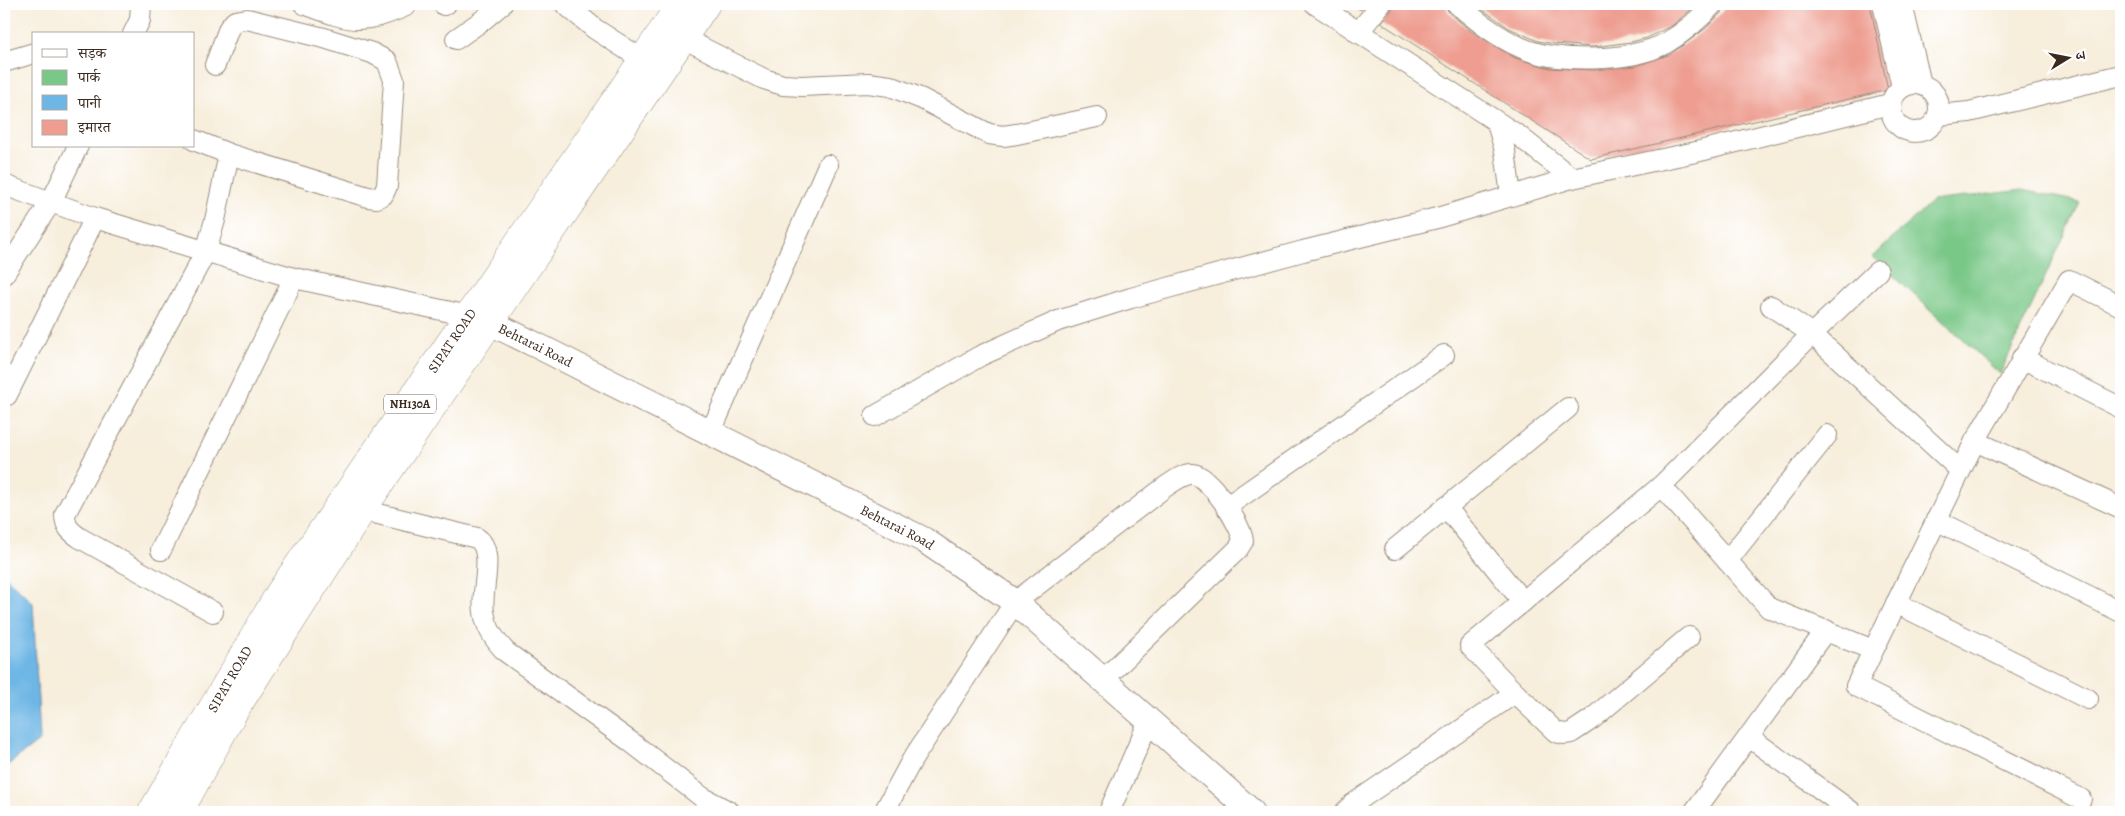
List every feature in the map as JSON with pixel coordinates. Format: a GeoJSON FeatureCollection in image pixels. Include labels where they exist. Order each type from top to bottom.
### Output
{"type":"FeatureCollection","features":[{"type":"Feature","properties":{"kind":"highway","name":"SIPAT ROAD"},"geometry":{"type":"LineString","coordinates":[[178,812],[234,711],[362,510],[479,319],[643,60],[681,4]]}},
{"type":"Feature","properties":{"kind":"highway","name":"SIPAT ROAD"},"geometry":{"type":"LineString","coordinates":[[152,812],[279,594],[706,4]]}},
{"type":"Feature","properties":{"kind":"main road","name":"Behtarai Road"},"geometry":{"type":"LineString","coordinates":[[479,319],[924,540],[1015,602],[1252,812]]}},
{"type":"Feature","properties":{"kind":"street"},"geometry":{"type":"LineString","coordinates":[[134,32],[140,20],[141,4]]}},
{"type":"Feature","properties":{"kind":"street"},"geometry":{"type":"LineString","coordinates":[[304,4],[356,20],[377,18],[406,6]]}},
{"type":"Feature","properties":{"kind":"street"},"geometry":{"type":"LineString","coordinates":[[456,39],[502,4]]}},
{"type":"Feature","properties":{"kind":"street"},"geometry":{"type":"LineString","coordinates":[[565,4],[595,29],[643,60]]}},
{"type":"Feature","properties":{"kind":"street"},"geometry":{"type":"LineString","coordinates":[[1315,4],[1532,145],[1572,178]]}},
{"type":"Feature","properties":{"kind":"street"},"geometry":{"type":"LineString","coordinates":[[1358,33],[1381,4]]}},
{"type":"Feature","properties":{"kind":"street"},"geometry":{"type":"LineString","coordinates":[[1457,4],[1485,28],[1522,48],[1561,58],[1608,58],[1637,53],[1664,44],[1694,25],[1713,4]]}},
{"type":"Feature","properties":{"kind":"street"},"geometry":{"type":"LineString","coordinates":[[1883,4],[1911,86]]}},
{"type":"Feature","properties":{"kind":"street"},"geometry":{"type":"LineString","coordinates":[[1902,4],[1911,86]]}},
{"type":"Feature","properties":{"kind":"street"},"geometry":{"type":"LineString","coordinates":[[195,140],[229,154],[368,197],[377,198],[383,195],[387,186],[394,80],[387,61],[372,53],[324,38],[247,19],[235,21],[229,28],[215,65]]}},
{"type":"Feature","properties":{"kind":"street"},"geometry":{"type":"LineString","coordinates":[[683,38],[764,79],[783,85],[860,83],[890,86],[922,99],[989,134],[1002,136],[1017,134],[1097,116]]}},
{"type":"Feature","properties":{"kind":"street"},"geometry":{"type":"LineString","coordinates":[[4,62],[32,54]]}},
{"type":"Feature","properties":{"kind":"street"},"geometry":{"type":"LineString","coordinates":[[1938,115],[1969,112],[2121,75]]}},
{"type":"Feature","properties":{"kind":"street"},"geometry":{"type":"LineString","coordinates":[[1911,86],[1934,93],[1939,107],[1938,115],[1935,122],[1922,132],[1906,131],[1893,120],[1890,104],[1893,96],[1911,86]]}},
{"type":"Feature","properties":{"kind":"street"},"geometry":{"type":"LineString","coordinates":[[875,416],[980,356],[1058,321],[1255,264],[1437,218],[1572,178],[1706,150],[1890,104]]}},
{"type":"Feature","properties":{"kind":"street"},"geometry":{"type":"LineString","coordinates":[[1497,122],[1505,151],[1511,196]]}},
{"type":"Feature","properties":{"kind":"street"},"geometry":{"type":"LineString","coordinates":[[4,274],[51,202],[77,148]]}},
{"type":"Feature","properties":{"kind":"street"},"geometry":{"type":"LineString","coordinates":[[213,612],[80,538],[68,529],[65,522],[65,514],[206,251],[215,220],[229,154]]}},
{"type":"Feature","properties":{"kind":"street"},"geometry":{"type":"LineString","coordinates":[[710,434],[828,165]]}},
{"type":"Feature","properties":{"kind":"street"},"geometry":{"type":"LineString","coordinates":[[4,185],[95,218],[294,278],[479,319]]}},
{"type":"Feature","properties":{"kind":"street"},"geometry":{"type":"LineString","coordinates":[[4,395],[6,395],[95,218]]}},
{"type":"Feature","properties":{"kind":"street"},"geometry":{"type":"LineString","coordinates":[[1689,637],[1592,720],[1571,733],[1564,734],[1556,732],[1470,646],[1661,486],[1812,334],[1878,271]]}},
{"type":"Feature","properties":{"kind":"street"},"geometry":{"type":"LineString","coordinates":[[161,550],[294,278]]}},
{"type":"Feature","properties":{"kind":"street"},"geometry":{"type":"LineString","coordinates":[[2081,799],[1856,686],[1974,440],[2069,280],[2121,306]]}},
{"type":"Feature","properties":{"kind":"street"},"geometry":{"type":"LineString","coordinates":[[1771,306],[1812,334],[1960,470]]}},
{"type":"Feature","properties":{"kind":"street"},"geometry":{"type":"LineString","coordinates":[[1226,507],[1444,355]]}},
{"type":"Feature","properties":{"kind":"street"},"geometry":{"type":"LineString","coordinates":[[2022,358],[2121,408]]}},
{"type":"Feature","properties":{"kind":"street"},"geometry":{"type":"LineString","coordinates":[[1395,549],[1568,408]]}},
{"type":"Feature","properties":{"kind":"street"},"geometry":{"type":"LineString","coordinates":[[1727,561],[1827,435]]}},
{"type":"Feature","properties":{"kind":"street"},"geometry":{"type":"LineString","coordinates":[[1974,440],[2121,508]]}},
{"type":"Feature","properties":{"kind":"street"},"geometry":{"type":"LineString","coordinates":[[884,812],[912,760],[1015,602],[1165,487],[1186,475],[1194,474],[1202,477],[1212,486],[1239,527],[1242,541],[1238,549],[1103,680]]}},
{"type":"Feature","properties":{"kind":"street"},"geometry":{"type":"LineString","coordinates":[[1661,486],[1769,608],[1873,650]]}},
{"type":"Feature","properties":{"kind":"street"},"geometry":{"type":"LineString","coordinates":[[1446,507],[1523,602]]}},
{"type":"Feature","properties":{"kind":"street"},"geometry":{"type":"LineString","coordinates":[[362,510],[477,538],[482,541],[486,555],[484,614],[487,626],[496,642],[506,652],[631,742],[702,797],[730,812]]}},
{"type":"Feature","properties":{"kind":"street"},"geometry":{"type":"LineString","coordinates":[[1936,520],[2121,612]]}},
{"type":"Feature","properties":{"kind":"street"},"geometry":{"type":"LineString","coordinates":[[1896,603],[2088,699]]}},
{"type":"Feature","properties":{"kind":"street"},"geometry":{"type":"LineString","coordinates":[[1694,812],[1826,630]]}},
{"type":"Feature","properties":{"kind":"street"},"geometry":{"type":"LineString","coordinates":[[1345,812],[1353,804],[1515,693]]}},
{"type":"Feature","properties":{"kind":"street"},"geometry":{"type":"LineString","coordinates":[[1109,812],[1149,721]]}},
{"type":"Feature","properties":{"kind":"street"},"geometry":{"type":"LineString","coordinates":[[1749,737],[1844,810]]}},
{"type":"Feature","properties":{"kind":"green space"},"geometry":{"type":"Polygon","coordinates":[[[2022,190],[2080,202],[2000,374],[1873,257],[1932,201],[2022,190]]]}},
{"type":"Feature","properties":{"kind":"water"},"geometry":{"type":"Polygon","coordinates":[[[4,575],[33,603],[40,740],[4,768],[4,575]]]}},
{"type":"Feature","properties":{"kind":"building"},"geometry":{"type":"Polygon","coordinates":[[[1350,4],[1366,4],[1361,10],[1350,4]]]}},
{"type":"Feature","properties":{"kind":"building"},"geometry":{"type":"Polygon","coordinates":[[[1393,4],[1445,4],[1449,13],[1472,32],[1515,58],[1550,68],[1593,70],[1636,66],[1671,54],[1705,29],[1722,12],[1725,4],[1870,4],[1888,90],[1591,159],[1381,23],[1391,11],[1393,4]]]}},
{"type":"Feature","properties":{"kind":"building"},"geometry":{"type":"Polygon","coordinates":[[[1475,4],[1697,4],[1673,25],[1647,38],[1593,47],[1538,41],[1509,28],[1475,4]]]}}]}
